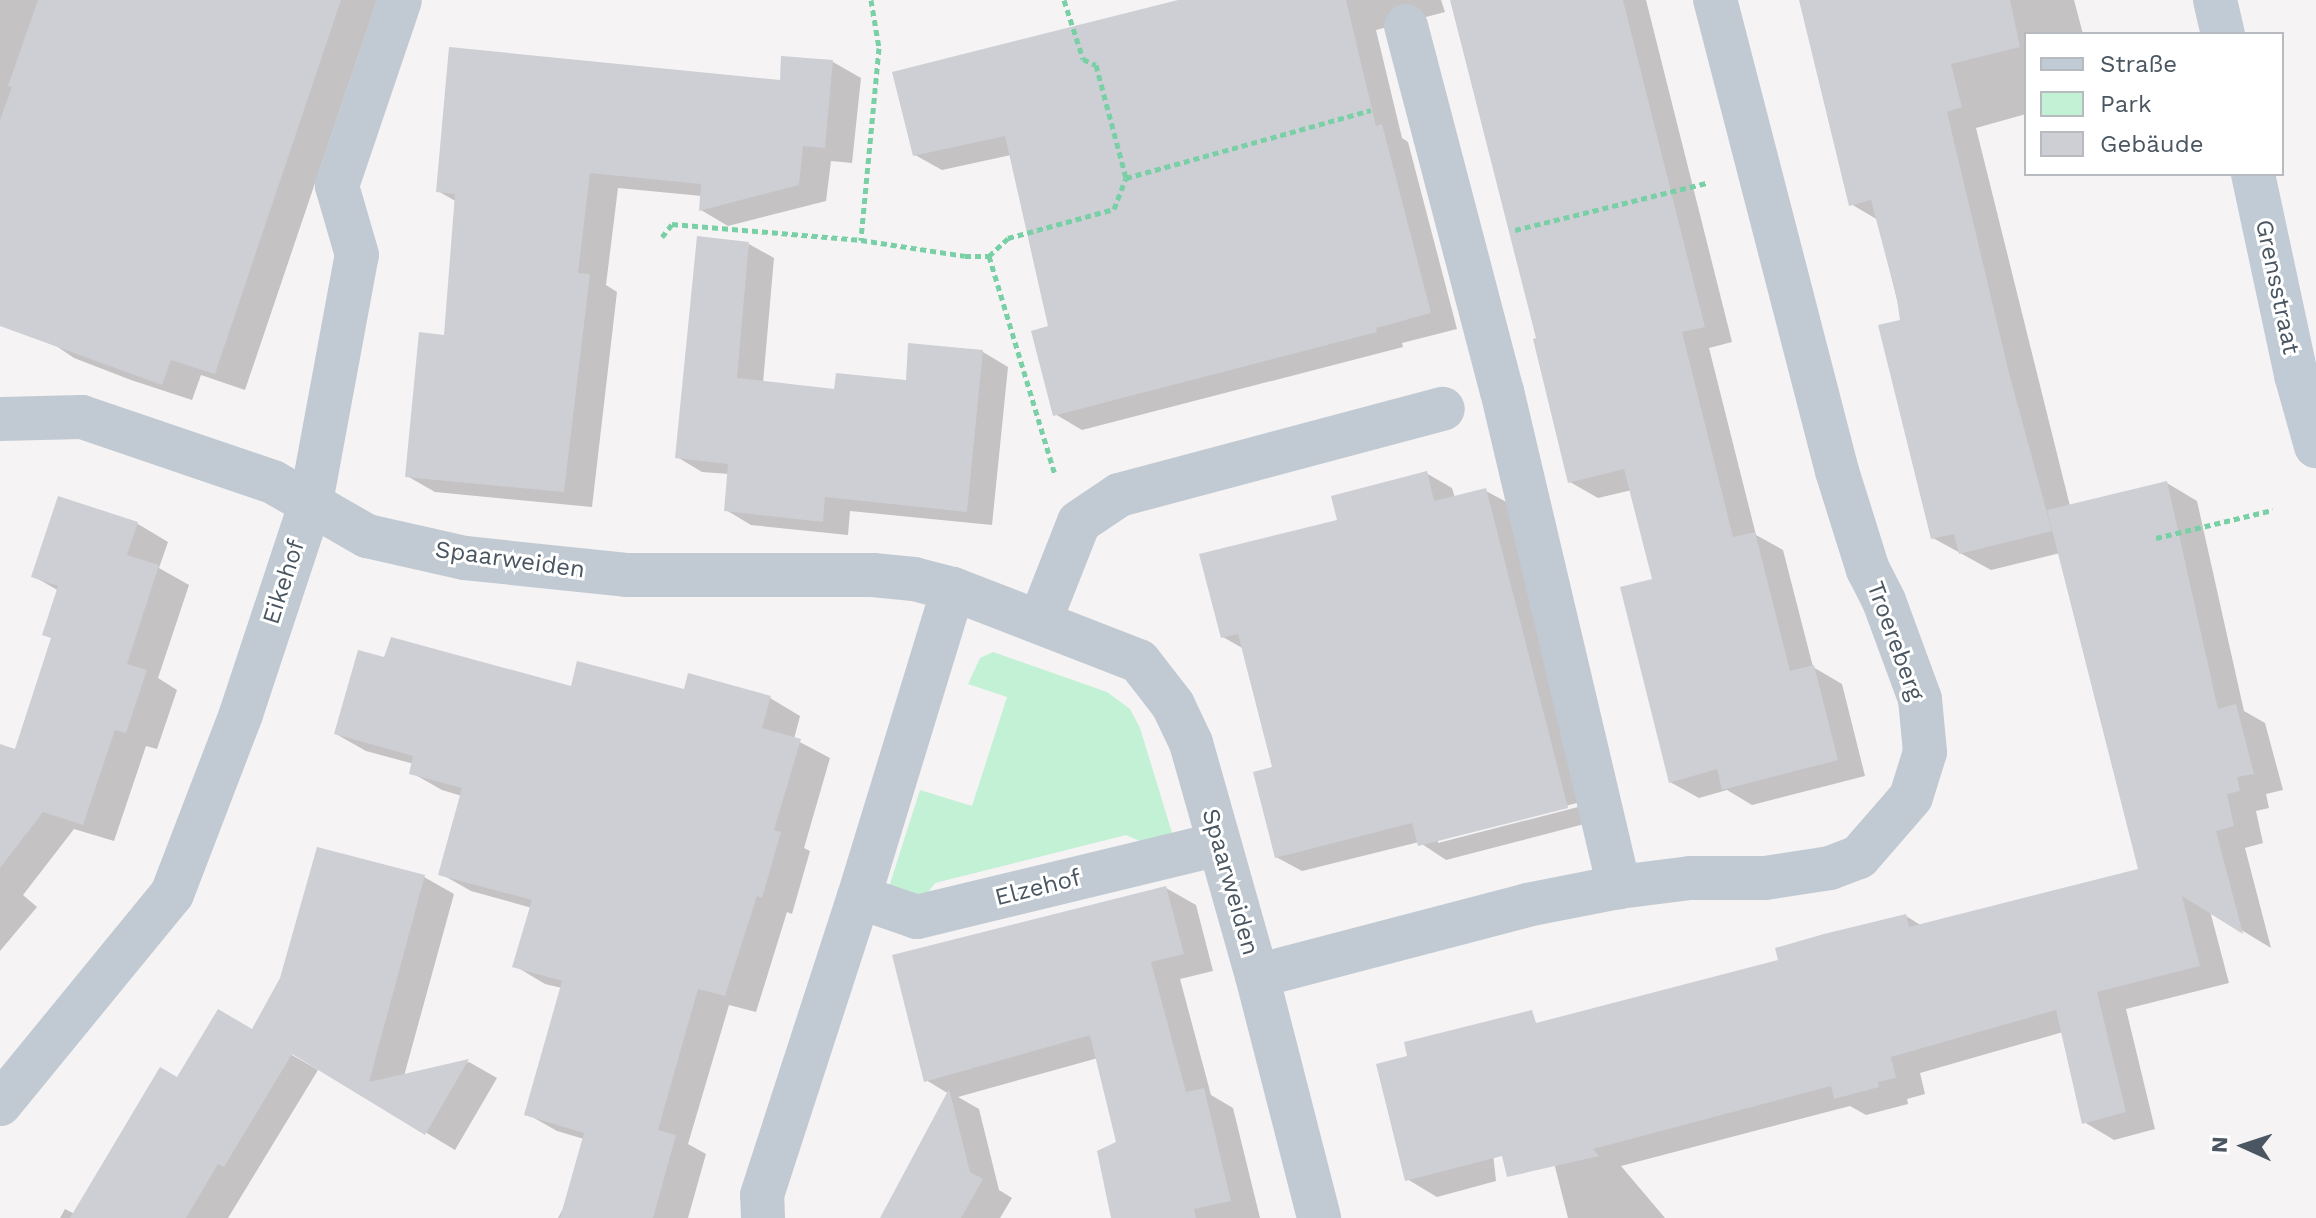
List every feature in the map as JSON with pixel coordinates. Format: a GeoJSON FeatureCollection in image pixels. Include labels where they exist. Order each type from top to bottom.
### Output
{"type":"FeatureCollection","features":[{"type":"Feature","properties":{"kind":"main road"},"geometry":{"type":"LineString","coordinates":[[2215,0],[2223,32]]}},
{"type":"Feature","properties":{"kind":"main road","name":"Grensstraat"},"geometry":{"type":"LineString","coordinates":[[2253,176],[2296,375],[2316,446]]}},
{"type":"Feature","properties":{"kind":"street","name":"Eikehof"},"geometry":{"type":"LineString","coordinates":[[0,1104],[172,894],[241,714],[311,502],[357,255],[337,186],[400,0]]}},
{"type":"Feature","properties":{"kind":"street","name":"Troereberg"},"geometry":{"type":"LineString","coordinates":[[1257,976],[1527,905],[1619,887],[1690,878],[1765,878],[1830,868],[1859,857],[1911,797],[1925,752],[1920,699],[1884,601],[1868,570],[1837,471],[1715,0]]}},
{"type":"Feature","properties":{"kind":"street"},"geometry":{"type":"LineString","coordinates":[[1406,26],[1502,391],[1619,887]]}},
{"type":"Feature","properties":{"kind":"street"},"geometry":{"type":"LineString","coordinates":[[1040,621],[1079,522],[1119,495],[1443,409]]}},
{"type":"Feature","properties":{"kind":"street","name":"Spaarweiden"},"geometry":{"type":"LineString","coordinates":[[0,419],[82,417],[273,482],[367,536],[465,558],[626,575],[873,575],[914,579],[953,589],[1139,661],[1156,679],[1191,743],[1257,976],[1319,1218]]}},
{"type":"Feature","properties":{"kind":"street"},"geometry":{"type":"LineString","coordinates":[[763,1218],[762,1195],[859,897],[953,589]]}},
{"type":"Feature","properties":{"kind":"street","name":"Elzehof"},"geometry":{"type":"LineString","coordinates":[[859,897],[917,917],[1218,844]]}},
{"type":"Feature","properties":{"kind":"path"},"geometry":{"type":"LineString","coordinates":[[861,240],[879,48],[871,0]]}},
{"type":"Feature","properties":{"kind":"path"},"geometry":{"type":"LineString","coordinates":[[662,237],[672,224],[861,240],[965,256],[989,256],[1008,238],[1114,209],[1126,178],[1096,65],[1083,59],[1064,0]]}},
{"type":"Feature","properties":{"kind":"path"},"geometry":{"type":"LineString","coordinates":[[1126,178],[1425,96]]}},
{"type":"Feature","properties":{"kind":"path"},"geometry":{"type":"LineString","coordinates":[[1463,243],[1759,170]]}},
{"type":"Feature","properties":{"kind":"path"},"geometry":{"type":"LineString","coordinates":[[989,256],[1049,462],[1079,522]]}},
{"type":"Feature","properties":{"kind":"path"},"geometry":{"type":"LineString","coordinates":[[2156,538],[2273,510]]}},
{"type":"Feature","properties":{"kind":"green space"},"geometry":{"type":"Polygon","coordinates":[[[993,652],[1107,692],[1130,709],[1140,728],[1173,836],[1151,846],[1126,835],[935,883],[921,902],[887,893],[920,790],[972,806],[1007,697],[968,684],[980,658],[993,652]]]}},
{"type":"Feature","properties":{"kind":"building"},"geometry":{"type":"Polygon","coordinates":[[[38,0],[341,0],[215,374],[171,360],[162,385],[0,326],[0,120],[12,87],[8,86],[38,0]]]}},
{"type":"Feature","properties":{"kind":"building"},"geometry":{"type":"Polygon","coordinates":[[[1178,0],[1346,0],[1376,126],[1382,124],[1431,313],[1376,328],[1377,332],[1053,416],[1031,331],[1048,326],[1005,136],[913,156],[892,72],[1178,0]]]}},
{"type":"Feature","properties":{"kind":"building"},"geometry":{"type":"Polygon","coordinates":[[[1450,0],[1623,0],[1705,327],[1682,332],[1733,537],[1755,532],[1790,671],[1814,665],[1838,760],[1722,790],[1717,769],[1669,783],[1620,587],[1652,579],[1624,469],[1568,483],[1533,339],[1536,338],[1450,0]]]}},
{"type":"Feature","properties":{"kind":"building"},"geometry":{"type":"Polygon","coordinates":[[[1799,0],[2010,0],[2020,47],[1951,64],[1962,107],[1947,112],[2009,373],[2052,531],[1959,554],[1954,534],[1931,539],[1878,325],[1900,320],[1897,299],[1871,200],[1849,206],[1799,0]]]}},
{"type":"Feature","properties":{"kind":"building"},"geometry":{"type":"Polygon","coordinates":[[[449,47],[780,80],[781,56],[833,60],[825,148],[803,146],[799,185],[699,211],[701,184],[590,173],[578,273],[590,274],[564,492],[405,477],[419,332],[444,335],[455,194],[436,192],[449,47]]]}},
{"type":"Feature","properties":{"kind":"building"},"geometry":{"type":"Polygon","coordinates":[[[697,236],[749,242],[737,378],[834,389],[836,373],[906,380],[908,343],[983,350],[967,512],[825,497],[823,522],[724,511],[728,464],[675,458],[697,236]]]}},
{"type":"Feature","properties":{"kind":"building"},"geometry":{"type":"Polygon","coordinates":[[[1427,471],[1434,501],[1486,488],[1568,808],[1418,846],[1412,823],[1275,858],[1253,772],[1272,767],[1238,634],[1221,638],[1199,554],[1337,520],[1331,496],[1427,471]]]}},
{"type":"Feature","properties":{"kind":"building"},"geometry":{"type":"Polygon","coordinates":[[[2167,481],[2218,709],[2236,704],[2254,774],[2237,777],[2240,791],[2227,794],[2234,826],[2216,831],[2243,934],[2182,896],[2200,966],[2097,992],[2126,1112],[2082,1124],[2056,1010],[1891,1057],[1896,1078],[1878,1082],[1879,1087],[1834,1099],[1831,1086],[1593,1149],[1599,1156],[1507,1177],[1502,1156],[1405,1181],[1376,1064],[1407,1056],[1404,1042],[1532,1010],[1536,1023],[1778,960],[1775,948],[1824,934],[1906,914],[1909,927],[2138,869],[2047,510],[2167,481]]]}},
{"type":"Feature","properties":{"kind":"building"},"geometry":{"type":"Polygon","coordinates":[[[58,496],[138,522],[127,555],[159,565],[127,664],[147,670],[126,733],[115,730],[83,825],[43,812],[0,868],[0,744],[15,749],[51,638],[42,635],[58,586],[31,577],[58,496]]]}},
{"type":"Feature","properties":{"kind":"building"},"geometry":{"type":"Polygon","coordinates":[[[391,637],[571,686],[577,661],[684,689],[688,673],[771,696],[762,728],[801,739],[774,830],[781,832],[762,898],[757,896],[725,996],[698,989],[658,1130],[676,1135],[653,1218],[560,1218],[584,1133],[524,1115],[562,981],[512,967],[532,900],[438,875],[462,788],[409,774],[413,756],[334,734],[358,650],[384,657],[391,637]]]}},
{"type":"Feature","properties":{"kind":"building"},"geometry":{"type":"Polygon","coordinates":[[[317,847],[425,875],[369,1082],[469,1059],[425,1135],[292,1054],[224,1167],[218,1164],[186,1218],[70,1218],[160,1067],[177,1077],[218,1009],[252,1029],[280,978],[317,847]]]}},
{"type":"Feature","properties":{"kind":"building"},"geometry":{"type":"Polygon","coordinates":[[[1166,886],[1184,954],[1151,962],[1186,1092],[1204,1088],[1231,1201],[1194,1209],[1196,1218],[1111,1218],[1097,1151],[1116,1142],[1090,1035],[924,1082],[892,955],[1166,886]]]}},
{"type":"Feature","properties":{"kind":"building"},"geometry":{"type":"Polygon","coordinates":[[[949,1089],[970,1172],[983,1179],[961,1218],[880,1218],[949,1089]]]}}]}
